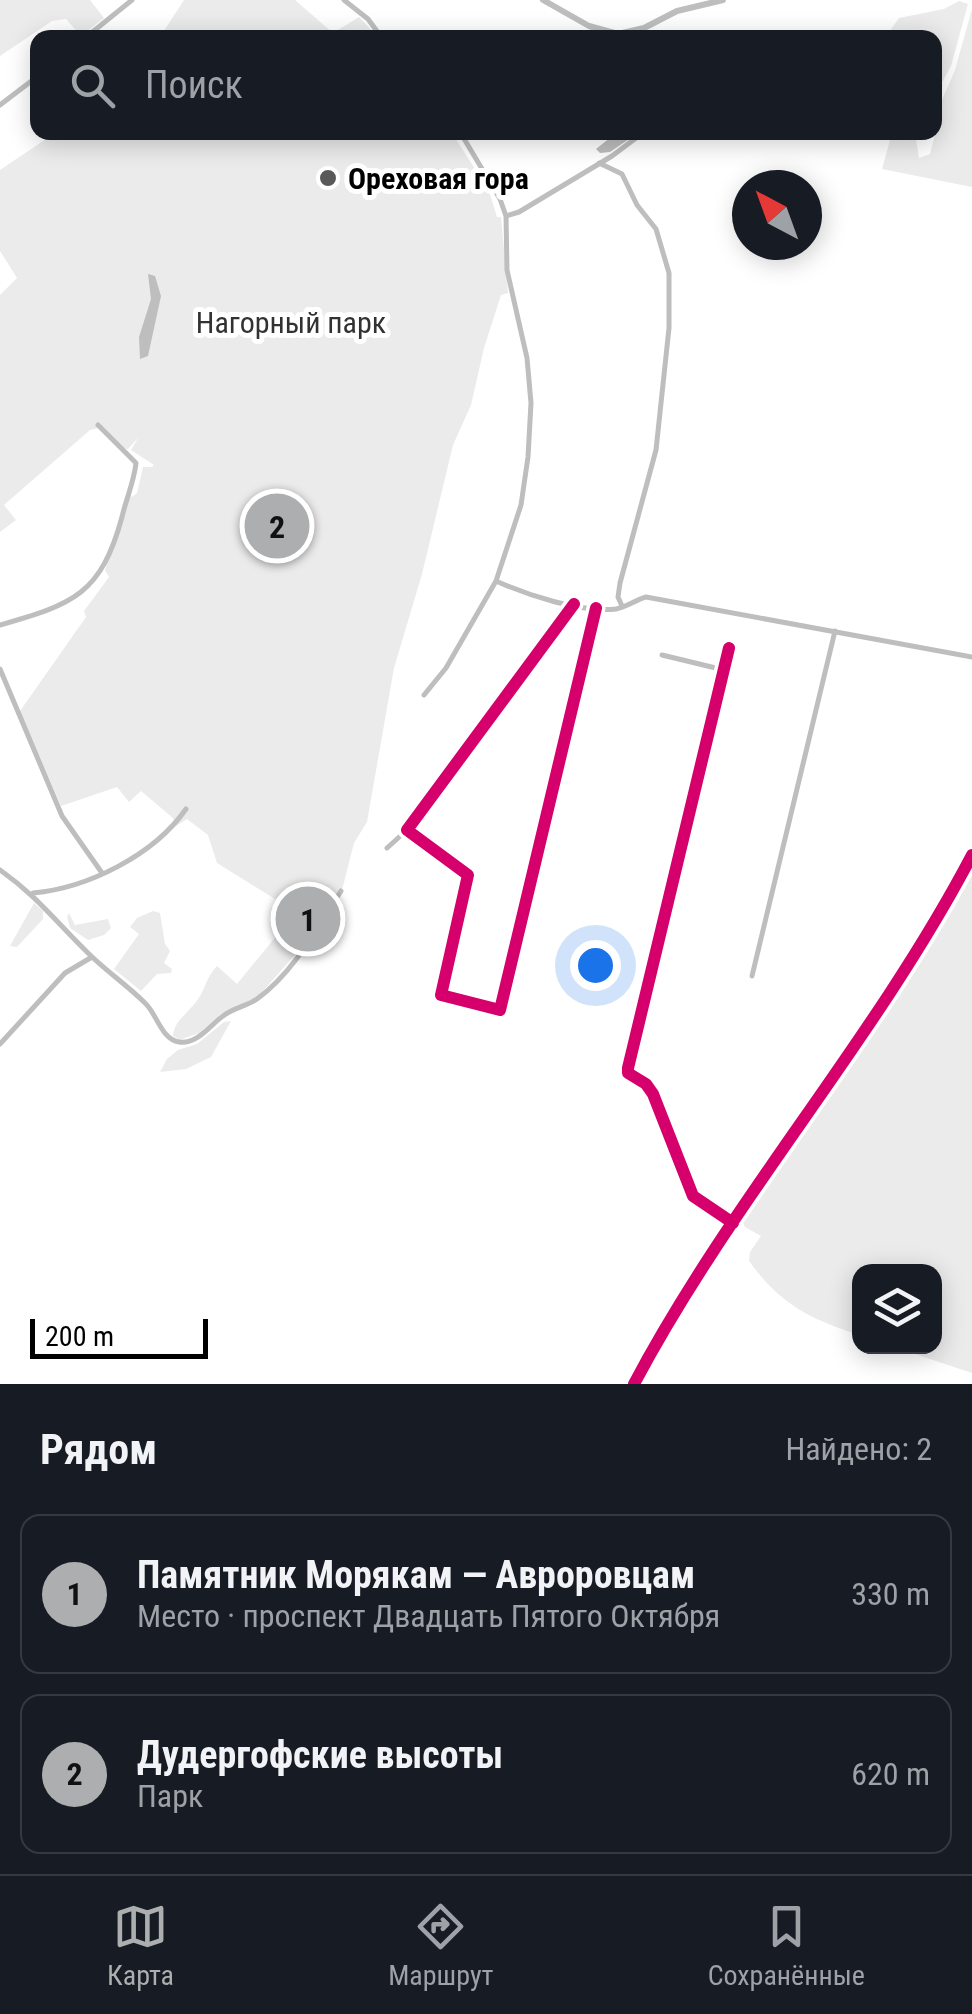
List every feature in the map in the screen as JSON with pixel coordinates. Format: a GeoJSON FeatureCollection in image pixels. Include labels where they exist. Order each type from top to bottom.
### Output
{"type":"FeatureCollection","features":[{"type":"Feature","properties":{"kind":"street"},"geometry":{"type":"LineString","coordinates":[[95,30],[132,0]]}},
{"type":"Feature","properties":{"kind":"street"},"geometry":{"type":"LineString","coordinates":[[344,0],[376,30]]}},
{"type":"Feature","properties":{"kind":"street"},"geometry":{"type":"LineString","coordinates":[[543,0],[604,30]]}},
{"type":"Feature","properties":{"kind":"street"},"geometry":{"type":"LineString","coordinates":[[635,30],[677,11],[723,0]]}},
{"type":"Feature","properties":{"kind":"street"},"geometry":{"type":"LineString","coordinates":[[0,105],[30,82]]}},
{"type":"Feature","properties":{"kind":"street"},"geometry":{"type":"LineString","coordinates":[[424,695],[446,668],[496,581],[521,505],[531,404],[527,358],[508,270],[506,216],[465,140]]}},
{"type":"Feature","properties":{"kind":"street"},"geometry":{"type":"LineString","coordinates":[[506,216],[519,212],[632,140]]}},
{"type":"Feature","properties":{"kind":"street"},"geometry":{"type":"LineString","coordinates":[[598,163],[622,174],[637,205],[656,229],[668,273],[670,328],[656,450],[620,583],[618,597],[622,608]]}},
{"type":"Feature","properties":{"kind":"street"},"geometry":{"type":"LineString","coordinates":[[0,625],[77,596],[109,558],[136,463],[98,425]]}},
{"type":"Feature","properties":{"kind":"street"},"geometry":{"type":"LineString","coordinates":[[496,581],[534,596],[596,608],[622,608],[646,597],[972,657]]}},
{"type":"Feature","properties":{"kind":"street"},"geometry":{"type":"LineString","coordinates":[[387,848],[407,830],[574,604]]}},
{"type":"Feature","properties":{"kind":"street"},"geometry":{"type":"LineString","coordinates":[[407,830],[468,875],[441,995],[500,1010],[596,608]]}},
{"type":"Feature","properties":{"kind":"street"},"geometry":{"type":"LineString","coordinates":[[752,976],[835,631]]}},
{"type":"Feature","properties":{"kind":"street"},"geometry":{"type":"LineString","coordinates":[[728,648],[628,1073],[654,1094],[693,1196],[734,1223]]}},
{"type":"Feature","properties":{"kind":"street"},"geometry":{"type":"LineString","coordinates":[[662,655],[724,670]]}},
{"type":"Feature","properties":{"kind":"street"},"geometry":{"type":"LineString","coordinates":[[0,668],[62,816],[102,873]]}},
{"type":"Feature","properties":{"kind":"street"},"geometry":{"type":"LineString","coordinates":[[33,893],[64,890],[102,873],[145,849],[186,809]]}},
{"type":"Feature","properties":{"kind":"street"},"geometry":{"type":"LineString","coordinates":[[634,1384],[666,1326],[924,940],[972,855]]}},
{"type":"Feature","properties":{"kind":"street"},"geometry":{"type":"LineString","coordinates":[[0,870],[33,893],[92,957],[150,1007],[173,1041],[190,1042],[223,1016],[256,1000],[304,946],[341,891]]}},
{"type":"Feature","properties":{"kind":"street"},"geometry":{"type":"LineString","coordinates":[[0,1044],[66,973],[92,957]]}},
{"type":"Feature","properties":{"kind":"green space"},"geometry":{"type":"Polygon","coordinates":[[[0,0],[90,0],[104,18],[89,30],[76,30],[66,19],[52,21],[39,30],[30,30],[30,36],[0,56],[0,0]]]}},
{"type":"Feature","properties":{"kind":"green space"},"geometry":{"type":"Polygon","coordinates":[[[184,0],[295,0],[330,30],[165,30],[184,0]]]}},
{"type":"Feature","properties":{"kind":"green space"},"geometry":{"type":"Polygon","coordinates":[[[959,1],[968,4],[951,66],[942,82],[942,30],[891,30],[899,18],[944,9],[959,1]]]}},
{"type":"Feature","properties":{"kind":"green space"},"geometry":{"type":"Polygon","coordinates":[[[972,9],[972,187],[882,169],[890,140],[916,140],[919,158],[930,154],[934,140],[942,140],[942,100],[972,9]]]}},
{"type":"Feature","properties":{"kind":"green space"},"geometry":{"type":"Polygon","coordinates":[[[359,17],[371,30],[338,30],[359,17]]]}},
{"type":"Feature","properties":{"kind":"green space","name":"Нагорный парк"},"geometry":{"type":"Polygon","coordinates":[[[45,140],[456,140],[489,191],[497,217],[501,217],[508,293],[501,295],[471,405],[453,445],[422,574],[394,668],[367,822],[354,843],[341,894],[301,911],[307,911],[298,925],[306,931],[301,948],[256,999],[222,1013],[199,1033],[180,1040],[173,1036],[176,1026],[199,998],[217,966],[237,984],[296,912],[217,863],[208,835],[187,819],[176,826],[173,818],[141,791],[129,802],[117,787],[61,806],[20,711],[109,577],[105,570],[129,493],[132,497],[137,493],[143,467],[154,465],[131,450],[138,438],[128,449],[122,448],[103,427],[90,430],[4,505],[16,520],[0,532],[0,295],[17,278],[0,251],[0,170],[45,140]]]}},
{"type":"Feature","properties":{"kind":"green space"},"geometry":{"type":"Polygon","coordinates":[[[972,871],[972,1373],[915,1354],[942,1354],[942,1264],[852,1264],[852,1332],[811,1316],[773,1289],[749,1261],[761,1236],[745,1227],[742,1220],[972,871]]]}},
{"type":"Feature","properties":{"kind":"green space"},"geometry":{"type":"Polygon","coordinates":[[[34,903],[43,911],[43,919],[17,947],[10,946],[34,903]]]}},
{"type":"Feature","properties":{"kind":"green space"},"geometry":{"type":"Polygon","coordinates":[[[153,911],[160,913],[165,944],[170,951],[164,963],[172,969],[171,973],[157,974],[141,991],[114,969],[139,934],[130,927],[137,918],[153,911]]]}},
{"type":"Feature","properties":{"kind":"green space"},"geometry":{"type":"Polygon","coordinates":[[[69,913],[75,925],[108,919],[111,928],[88,940],[70,928],[69,913]]]}},
{"type":"Feature","properties":{"kind":"green space"},"geometry":{"type":"Polygon","coordinates":[[[231,1021],[211,1057],[186,1069],[160,1072],[178,1050],[197,1044],[224,1022],[231,1021]]]}},
{"type":"Feature","properties":{"kind":"shaded area"},"geometry":{"type":"Polygon","coordinates":[[[607,140],[628,140],[610,152],[600,153],[596,149],[607,140]]]}},
{"type":"Feature","properties":{"kind":"shaded area"},"geometry":{"type":"Polygon","coordinates":[[[148,274],[155,276],[161,296],[148,356],[140,359],[139,337],[151,299],[148,274]]]}},
{"type":"Feature","properties":{"kind":"cycle path"},"geometry":{"type":"LineString","coordinates":[[574,604],[407,830],[468,875],[441,995],[500,1010],[596,608]]}},
{"type":"Feature","properties":{"kind":"cycle path"},"geometry":{"type":"LineString","coordinates":[[729,648],[628,1073],[646,1084],[653,1094],[693,1196],[733,1223]]}},
{"type":"Feature","properties":{"kind":"cycle path"},"geometry":{"type":"LineString","coordinates":[[634,1384],[715,1249],[892,990],[972,855]]}},
{"type":"Feature","properties":{"kind":"place","name":"Ореховая гора"},"geometry":{"type":"Point","coordinates":[328,178]}},
{"type":"Feature","properties":{"kind":"place","name":"Дудергофские высоты"},"geometry":{"type":"Point","coordinates":[277,526]}},
{"type":"Feature","properties":{"kind":"place","name":"Памятник Морякам — Авроровцам"},"geometry":{"type":"Point","coordinates":[308,919]}}]}
